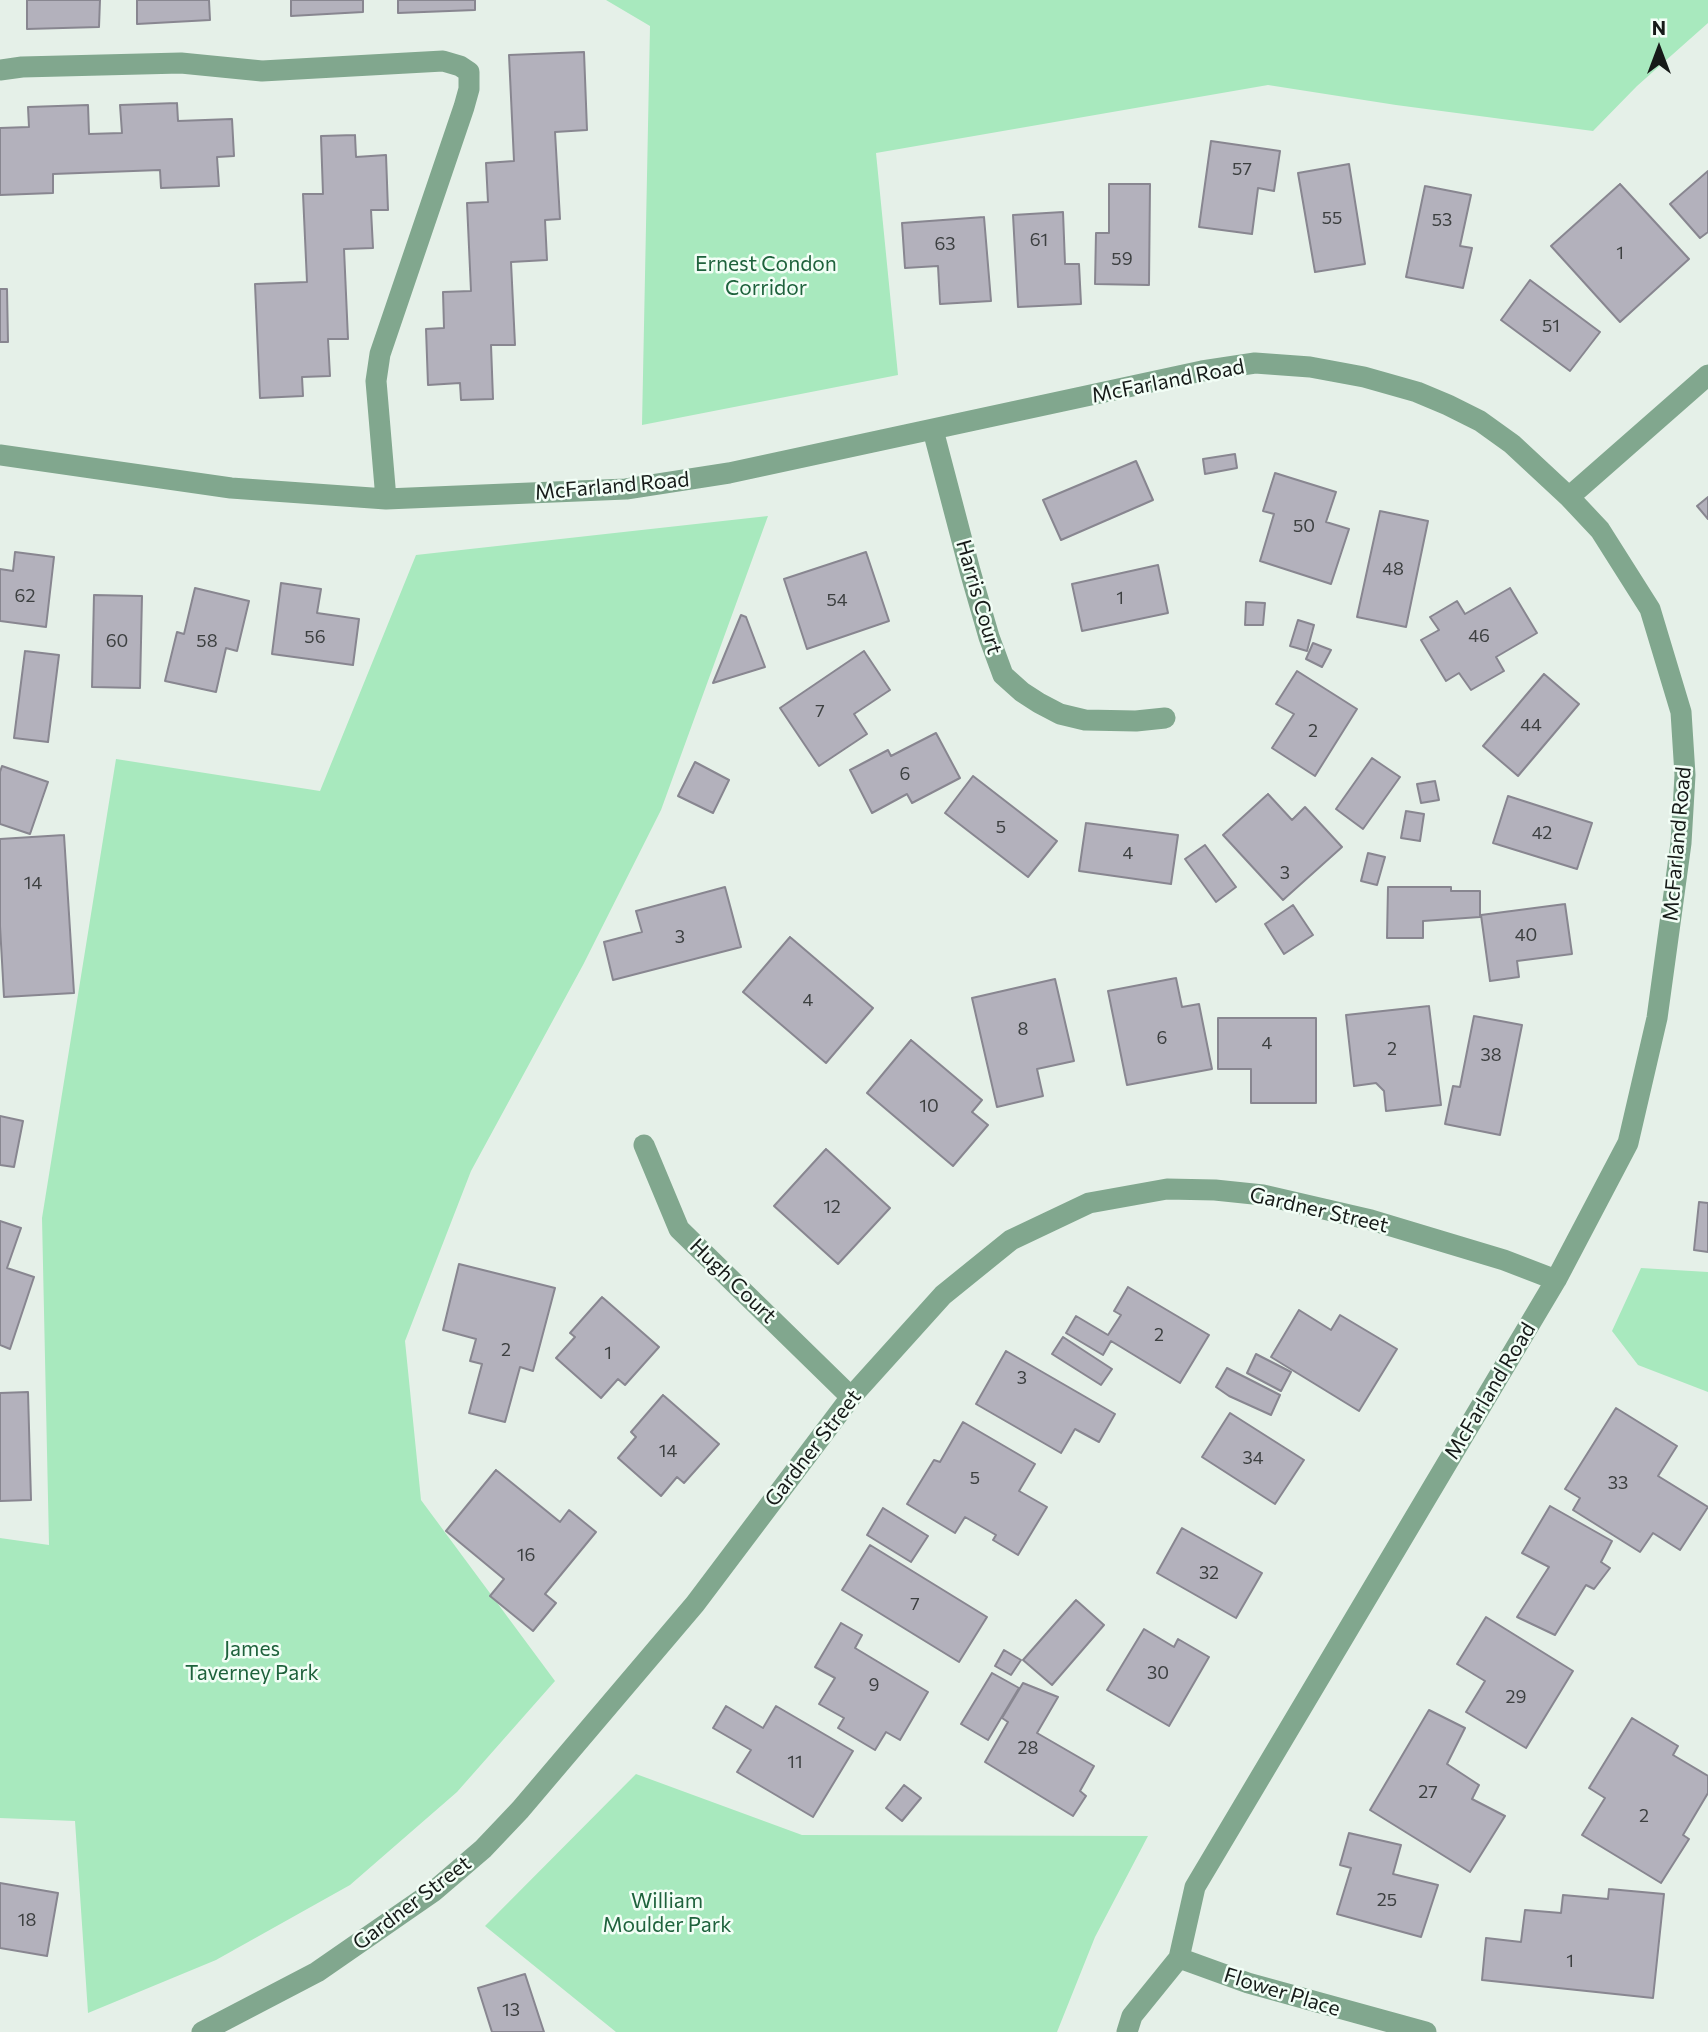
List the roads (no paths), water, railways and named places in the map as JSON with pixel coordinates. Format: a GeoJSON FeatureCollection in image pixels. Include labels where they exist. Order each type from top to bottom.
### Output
{"type":"FeatureCollection","features":[{"type":"Feature","properties":{"kind":"street"},"geometry":{"type":"LineString","coordinates":[[0,71],[22,66],[181,62],[262,71],[443,61],[460,66],[468,72],[464,107],[380,354],[376,381],[386,499]]}},
{"type":"Feature","properties":{"kind":"street","name":"McFarland Road"},"geometry":{"type":"LineString","coordinates":[[0,455],[230,488],[386,499],[626,489],[729,473],[1202,371],[1255,363],[1310,367],[1364,377],[1417,392],[1448,405],[1480,422],[1512,444],[1600,530],[1650,609],[1681,712],[1685,775],[1681,843],[1657,1018],[1628,1143],[1556,1280],[1195,1887],[1179,1958],[1132,2016],[1127,2032]]}},
{"type":"Feature","properties":{"kind":"street"},"geometry":{"type":"LineString","coordinates":[[1569,497],[1708,375]]}},
{"type":"Feature","properties":{"kind":"street","name":"Harris Court"},"geometry":{"type":"LineString","coordinates":[[933,430],[970,571],[1003,675],[1022,692],[1060,714],[1084,720],[1136,721],[1165,718]]}},
{"type":"Feature","properties":{"kind":"street","name":"Hugh Court"},"geometry":{"type":"LineString","coordinates":[[644,1145],[680,1229],[851,1397]]}},
{"type":"Feature","properties":{"kind":"street","name":"Gardner Street"},"geometry":{"type":"LineString","coordinates":[[202,2032],[317,1972],[434,1891],[483,1849],[520,1810],[695,1604],[851,1397],[943,1295],[1011,1240],[1089,1203],[1127,1195],[1167,1189],[1263,1195],[1371,1220],[1504,1260],[1556,1280]]}},
{"type":"Feature","properties":{"kind":"street","name":"Flower Place"},"geometry":{"type":"LineString","coordinates":[[1179,1958],[1248,1983],[1426,2032]]}},
{"type":"Feature","properties":{"kind":"park label","name":"Ernest Condon Corridor"},"geometry":{"type":"Point","coordinates":[766,276]}},
{"type":"Feature","properties":{"kind":"park label","name":"James Taverney Park"},"geometry":{"type":"Point","coordinates":[252,1661]}},
{"type":"Feature","properties":{"kind":"park label","name":"William Moulder Park"},"geometry":{"type":"Point","coordinates":[667,1913]}}]}
